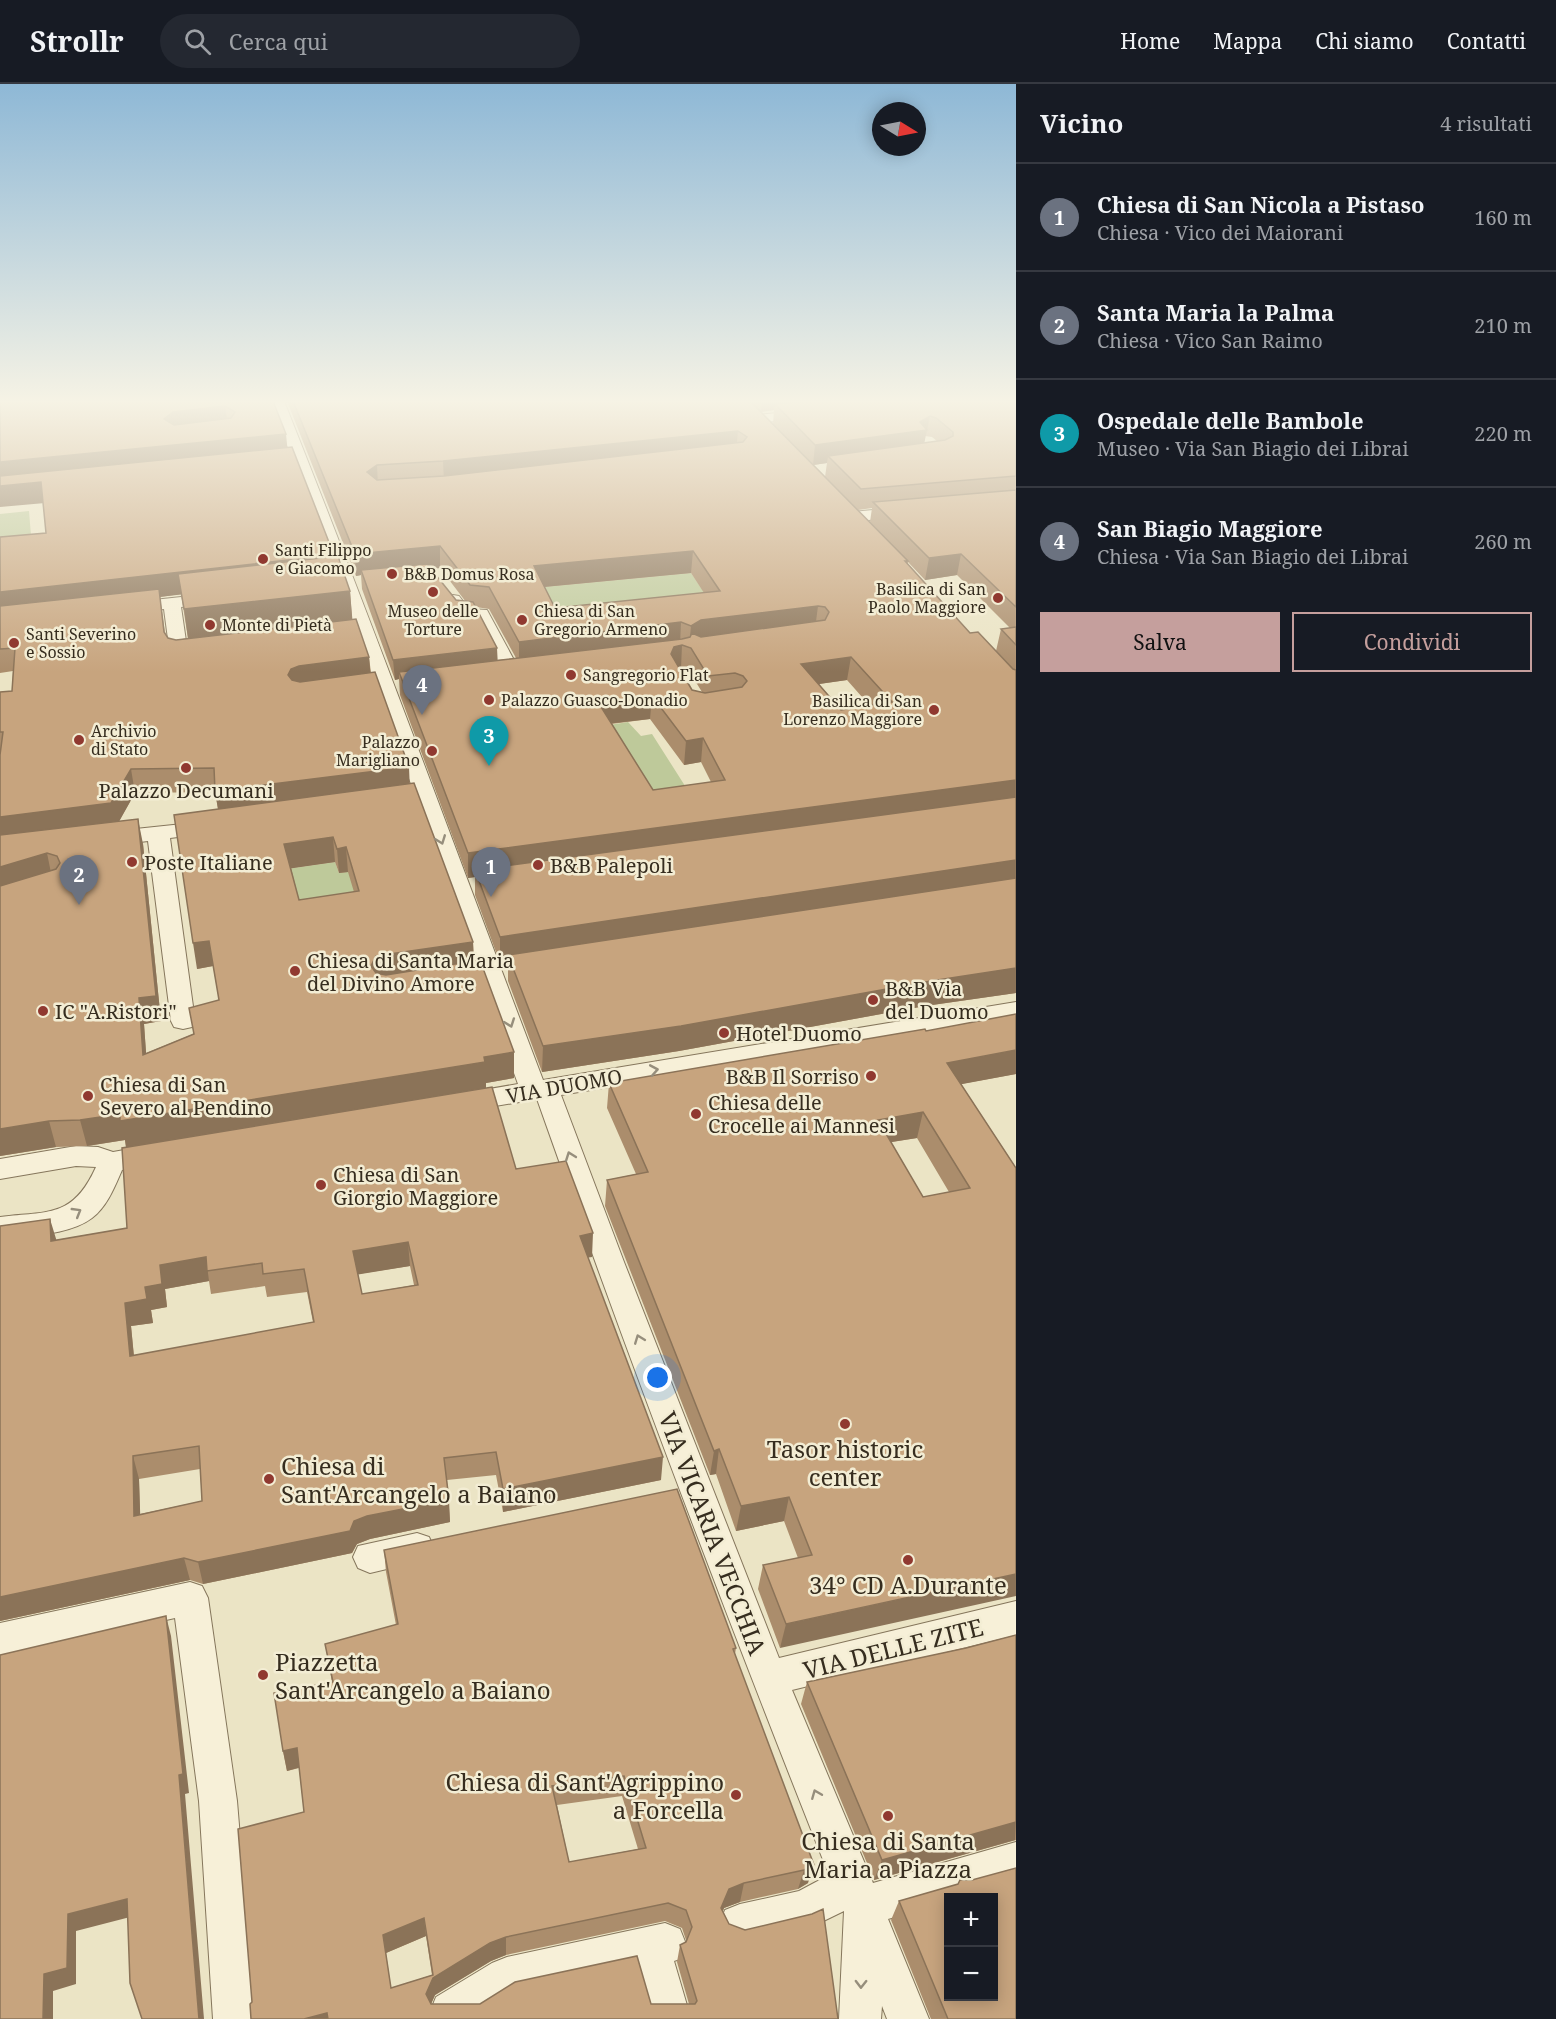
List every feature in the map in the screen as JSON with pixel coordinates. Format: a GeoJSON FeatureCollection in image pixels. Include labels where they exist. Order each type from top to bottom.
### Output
{"type":"FeatureCollection","features":[{"type":"Feature","properties":{"kind":"street","name":"VIA VICARIA VECCHIA"},"geometry":{"type":"LineString","coordinates":[[312,491],[349,584],[425,798],[492,974],[609,1262],[769,1678],[909,2019]]}},
{"type":"Feature","properties":{"kind":"street"},"geometry":{"type":"LineString","coordinates":[[839,504],[868,533]]}},
{"type":"Feature","properties":{"kind":"street"},"geometry":{"type":"LineString","coordinates":[[852,517],[922,510]]}},
{"type":"Feature","properties":{"kind":"street"},"geometry":{"type":"LineString","coordinates":[[325,586],[370,582]]}},
{"type":"Feature","properties":{"kind":"street"},"geometry":{"type":"LineString","coordinates":[[440,582],[464,614],[481,614],[512,673]]}},
{"type":"Feature","properties":{"kind":"street"},"geometry":{"type":"LineString","coordinates":[[103,611],[235,596]]}},
{"type":"Feature","properties":{"kind":"street"},"geometry":{"type":"LineString","coordinates":[[172,603],[179,654],[214,650]]}},
{"type":"Feature","properties":{"kind":"street"},"geometry":{"type":"LineString","coordinates":[[342,636],[366,633]]}},
{"type":"Feature","properties":{"kind":"street"},"geometry":{"type":"LineString","coordinates":[[489,676],[536,670]]}},
{"type":"Feature","properties":{"kind":"street"},"geometry":{"type":"LineString","coordinates":[[361,689],[409,686]]}},
{"type":"Feature","properties":{"kind":"street"},"geometry":{"type":"LineString","coordinates":[[402,801],[425,798]]}},
{"type":"Feature","properties":{"kind":"street"},"geometry":{"type":"LineString","coordinates":[[88,842],[217,826]]}},
{"type":"Feature","properties":{"kind":"street"},"geometry":{"type":"LineString","coordinates":[[158,833],[183,1021]]}},
{"type":"Feature","properties":{"kind":"street"},"geometry":{"type":"LineString","coordinates":[[459,888],[483,885]]}},
{"type":"Feature","properties":{"kind":"street","name":"VIA DUOMO"},"geometry":{"type":"LineString","coordinates":[[438,1107],[1016,1010]]}},
{"type":"Feature","properties":{"kind":"street"},"geometry":{"type":"LineString","coordinates":[[0,1168],[76,1156],[98,1157],[112,1162],[184,1150]]}},
{"type":"Feature","properties":{"kind":"street"},"geometry":{"type":"LineString","coordinates":[[0,1228],[70,1217],[82,1211],[103,1182],[112,1162]]}},
{"type":"Feature","properties":{"kind":"street"},"geometry":{"type":"LineString","coordinates":[[661,1496],[696,1489]]}},
{"type":"Feature","properties":{"kind":"street"},"geometry":{"type":"LineString","coordinates":[[370,1557],[452,1540]]}},
{"type":"Feature","properties":{"kind":"street"},"geometry":{"type":"LineString","coordinates":[[0,1640],[190,1598],[218,1801],[234,2019]]}},
{"type":"Feature","properties":{"kind":"street","name":"VIA DELLE ZITE"},"geometry":{"type":"LineString","coordinates":[[769,1678],[1016,1618]]}},
{"type":"Feature","properties":{"kind":"street"},"geometry":{"type":"LineString","coordinates":[[740,1925],[858,1895],[1016,1862]]}},
{"type":"Feature","properties":{"kind":"street"},"geometry":{"type":"LineString","coordinates":[[858,1895],[860,2019]]}},
{"type":"Feature","properties":{"kind":"street"},"geometry":{"type":"LineString","coordinates":[[451,2012],[507,1978],[657,1946],[670,2019]]}},
{"type":"Feature","properties":{"kind":"green space"},"geometry":{"type":"Polygon","coordinates":[[[29,511],[32,548],[0,551],[0,514],[29,511]]]}},
{"type":"Feature","properties":{"kind":"green space"},"geometry":{"type":"Polygon","coordinates":[[[691,573],[718,613],[554,630],[533,588],[691,573]]]}},
{"type":"Feature","properties":{"kind":"green space"},"geometry":{"type":"Polygon","coordinates":[[[628,722],[641,736],[652,734],[687,789],[647,795],[603,726],[628,722]]]}},
{"type":"Feature","properties":{"kind":"green space"},"geometry":{"type":"Polygon","coordinates":[[[335,862],[339,873],[361,870],[369,895],[299,918],[287,869],[335,862]]]}},
{"type":"Feature","properties":{"kind":"building"},"geometry":{"type":"Polygon","coordinates":[[[42,491],[309,491],[334,555],[0,592],[0,537],[46,533],[42,491]]]}},
{"type":"Feature","properties":{"kind":"building"},"geometry":{"type":"Polygon","coordinates":[[[330,491],[839,491],[908,561],[905,561],[970,633],[978,632],[1016,670],[1016,780],[468,853],[399,672],[682,639],[690,637],[692,633],[701,637],[825,620],[829,612],[825,607],[818,606],[701,620],[691,626],[681,622],[519,642],[489,587],[470,585],[440,546],[355,554],[330,491]],[[693,551],[534,566],[555,608],[720,591],[693,551]],[[682,645],[674,647],[671,654],[692,690],[705,693],[742,687],[747,681],[743,676],[735,673],[708,676],[691,648],[682,645]],[[851,657],[801,664],[841,710],[892,702],[851,657]],[[652,696],[598,702],[653,790],[725,780],[703,738],[686,741],[652,696]]]}},
{"type":"Feature","properties":{"kind":"building"},"geometry":{"type":"Polygon","coordinates":[[[1016,491],[1016,607],[961,554],[929,558],[873,502],[1016,491]]]}},
{"type":"Feature","properties":{"kind":"building"},"geometry":{"type":"Polygon","coordinates":[[[338,556],[350,591],[184,609],[178,574],[338,556]]]}},
{"type":"Feature","properties":{"kind":"building"},"geometry":{"type":"Polygon","coordinates":[[[427,564],[456,600],[473,602],[497,648],[393,660],[361,570],[427,564]]]}},
{"type":"Feature","properties":{"kind":"building"},"geometry":{"type":"Polygon","coordinates":[[[159,589],[164,632],[168,638],[176,640],[356,619],[369,657],[299,666],[291,669],[288,675],[292,680],[300,682],[375,672],[409,767],[215,791],[214,768],[131,769],[111,803],[0,817],[0,755],[3,732],[0,732],[0,692],[12,691],[15,648],[0,649],[0,606],[159,589]]]}},
{"type":"Feature","properties":{"kind":"building"},"geometry":{"type":"Polygon","coordinates":[[[1016,627],[1016,645],[1001,629],[1016,627]]]}},
{"type":"Feature","properties":{"kind":"building"},"geometry":{"type":"Polygon","coordinates":[[[414,783],[473,942],[376,956],[371,966],[376,973],[386,975],[480,960],[514,1052],[484,1057],[485,1062],[120,1121],[120,1114],[80,1120],[49,1121],[0,1129],[0,886],[56,869],[60,863],[57,856],[47,853],[0,867],[0,835],[138,819],[156,996],[139,998],[143,1055],[194,1034],[189,1008],[219,1000],[209,941],[193,943],[174,815],[414,783]],[[333,837],[284,844],[299,900],[359,891],[346,847],[337,849],[333,837]]]}},
{"type":"Feature","properties":{"kind":"building"},"geometry":{"type":"Polygon","coordinates":[[[1016,797],[1016,860],[500,937],[475,870],[1016,797]]]}},
{"type":"Feature","properties":{"kind":"building"},"geometry":{"type":"Polygon","coordinates":[[[1016,878],[1016,968],[681,1026],[543,1046],[508,955],[1016,878]]]}},
{"type":"Feature","properties":{"kind":"building"},"geometry":{"type":"Polygon","coordinates":[[[1016,1014],[1016,1050],[947,1063],[1016,1168],[1016,1574],[786,1624],[763,1565],[812,1555],[789,1497],[741,1506],[719,1449],[714,1451],[607,1180],[648,1172],[609,1083],[925,1029],[926,1031],[1016,1014]],[[923,1112],[878,1120],[923,1197],[970,1188],[923,1112]]]}},
{"type":"Feature","properties":{"kind":"building"},"geometry":{"type":"Polygon","coordinates":[[[492,1087],[516,1169],[566,1161],[593,1233],[580,1236],[663,1457],[503,1489],[496,1452],[444,1458],[449,1500],[367,1516],[354,1521],[350,1531],[198,1562],[184,1558],[0,1597],[0,1226],[50,1219],[51,1241],[127,1228],[122,1148],[492,1087]],[[408,1242],[353,1251],[362,1294],[418,1285],[408,1242]],[[206,1257],[160,1265],[162,1284],[145,1287],[147,1299],[125,1303],[130,1356],[314,1322],[304,1269],[263,1274],[262,1263],[207,1271],[206,1257]],[[199,1446],[133,1456],[134,1516],[202,1501],[199,1446]]]}},
{"type":"Feature","properties":{"kind":"building"},"geometry":{"type":"Polygon","coordinates":[[[677,1489],[736,1648],[733,1649],[814,1865],[804,1870],[744,1883],[729,1889],[721,1908],[729,1924],[745,1930],[812,1914],[823,1909],[838,2019],[328,2019],[327,2013],[304,2019],[251,2019],[250,2004],[252,2002],[238,1829],[304,1812],[297,1748],[283,1751],[274,1693],[333,1682],[325,1644],[398,1624],[384,1550],[677,1489]],[[624,1776],[552,1786],[569,1862],[646,1848],[624,1776]],[[668,1903],[506,1937],[490,1943],[433,1978],[426,1994],[431,2004],[480,2004],[515,1982],[637,1956],[651,2004],[695,2004],[697,2001],[680,1945],[686,1942],[692,1927],[686,1910],[668,1903]],[[424,1918],[383,1935],[391,1988],[433,1975],[424,1918]]]}},
{"type":"Feature","properties":{"kind":"building"},"geometry":{"type":"Polygon","coordinates":[[[166,1616],[183,1774],[179,1775],[199,2019],[142,2019],[130,1983],[127,1899],[68,1914],[67,1968],[44,1974],[43,2019],[0,2019],[0,1655],[166,1616]]]}},
{"type":"Feature","properties":{"kind":"building"},"geometry":{"type":"Polygon","coordinates":[[[1016,1635],[1016,1822],[882,1860],[807,1682],[1016,1635]]]}},
{"type":"Feature","properties":{"kind":"building"},"geometry":{"type":"Polygon","coordinates":[[[1016,1868],[1016,2019],[948,2019],[899,1901],[958,1884],[960,1880],[972,1880],[1016,1868]]]}},
{"type":"Feature","properties":{"kind":"place","name":"Santi Filippo e Giacomo"},"geometry":{"type":"Point","coordinates":[263,559]}},
{"type":"Feature","properties":{"kind":"place","name":"B&B Domus Rosa"},"geometry":{"type":"Point","coordinates":[392,574]}},
{"type":"Feature","properties":{"kind":"place","name":"Museo delle Torture"},"geometry":{"type":"Point","coordinates":[433,592]}},
{"type":"Feature","properties":{"kind":"place","name":"Basilica di San Paolo Maggiore"},"geometry":{"type":"Point","coordinates":[998,598]}},
{"type":"Feature","properties":{"kind":"place","name":"Chiesa di San Gregorio Armeno"},"geometry":{"type":"Point","coordinates":[522,620]}},
{"type":"Feature","properties":{"kind":"place","name":"Monte di Pietà"},"geometry":{"type":"Point","coordinates":[210,625]}},
{"type":"Feature","properties":{"kind":"place","name":"Santi Severino e Sossio"},"geometry":{"type":"Point","coordinates":[14,643]}},
{"type":"Feature","properties":{"kind":"place","name":"Sangregorio Flat"},"geometry":{"type":"Point","coordinates":[571,675]}},
{"type":"Feature","properties":{"kind":"place","name":"Palazzo Guasco-Donadio"},"geometry":{"type":"Point","coordinates":[489,700]}},
{"type":"Feature","properties":{"kind":"place","name":"Basilica di San Lorenzo Maggiore"},"geometry":{"type":"Point","coordinates":[934,710]}},
{"type":"Feature","properties":{"kind":"place","name":"San Biagio Maggiore"},"geometry":{"type":"Point","coordinates":[422,715]}},
{"type":"Feature","properties":{"kind":"place","name":"Archivio di Stato"},"geometry":{"type":"Point","coordinates":[79,740]}},
{"type":"Feature","properties":{"kind":"place","name":"Palazzo Marigliano"},"geometry":{"type":"Point","coordinates":[432,751]}},
{"type":"Feature","properties":{"kind":"place","name":"Ospedale delle Bambole"},"geometry":{"type":"Point","coordinates":[489,766]}},
{"type":"Feature","properties":{"kind":"place","name":"Palazzo Decumani"},"geometry":{"type":"Point","coordinates":[186,768]}},
{"type":"Feature","properties":{"kind":"place","name":"Poste Italiane"},"geometry":{"type":"Point","coordinates":[132,862]}},
{"type":"Feature","properties":{"kind":"place","name":"B&B Palepoli"},"geometry":{"type":"Point","coordinates":[538,865]}},
{"type":"Feature","properties":{"kind":"place","name":"Chiesa di San Nicola a Pistaso"},"geometry":{"type":"Point","coordinates":[491,897]}},
{"type":"Feature","properties":{"kind":"place","name":"Santa Maria la Palma"},"geometry":{"type":"Point","coordinates":[79,905]}},
{"type":"Feature","properties":{"kind":"place","name":"Chiesa di Santa Maria del Divino Amore"},"geometry":{"type":"Point","coordinates":[295,971]}},
{"type":"Feature","properties":{"kind":"place","name":"B&B Via del Duomo"},"geometry":{"type":"Point","coordinates":[873,1000]}},
{"type":"Feature","properties":{"kind":"place","name":"IC \"A.Ristori\""},"geometry":{"type":"Point","coordinates":[43,1011]}},
{"type":"Feature","properties":{"kind":"place","name":"Hotel Duomo"},"geometry":{"type":"Point","coordinates":[724,1033]}},
{"type":"Feature","properties":{"kind":"place","name":"B&B Il Sorriso"},"geometry":{"type":"Point","coordinates":[871,1076]}},
{"type":"Feature","properties":{"kind":"place","name":"Chiesa di San Severo al Pendino"},"geometry":{"type":"Point","coordinates":[88,1096]}},
{"type":"Feature","properties":{"kind":"place","name":"Chiesa delle Crocelle ai Mannesi"},"geometry":{"type":"Point","coordinates":[696,1114]}},
{"type":"Feature","properties":{"kind":"place","name":"Chiesa di San Giorgio Maggiore"},"geometry":{"type":"Point","coordinates":[321,1185]}},
{"type":"Feature","properties":{"kind":"place","name":"Tasor historic center"},"geometry":{"type":"Point","coordinates":[845,1424]}},
{"type":"Feature","properties":{"kind":"place","name":"Chiesa di Sant'Arcangelo a Baiano"},"geometry":{"type":"Point","coordinates":[269,1479]}},
{"type":"Feature","properties":{"kind":"place","name":"34° CD A.Durante"},"geometry":{"type":"Point","coordinates":[908,1560]}},
{"type":"Feature","properties":{"kind":"place","name":"Piazzetta Sant'Arcangelo a Baiano"},"geometry":{"type":"Point","coordinates":[263,1675]}},
{"type":"Feature","properties":{"kind":"place","name":"Chiesa di Sant'Agrippino a Forcella"},"geometry":{"type":"Point","coordinates":[736,1795]}},
{"type":"Feature","properties":{"kind":"place","name":"Chiesa di Santa Maria a Piazza"},"geometry":{"type":"Point","coordinates":[888,1816]}}]}
